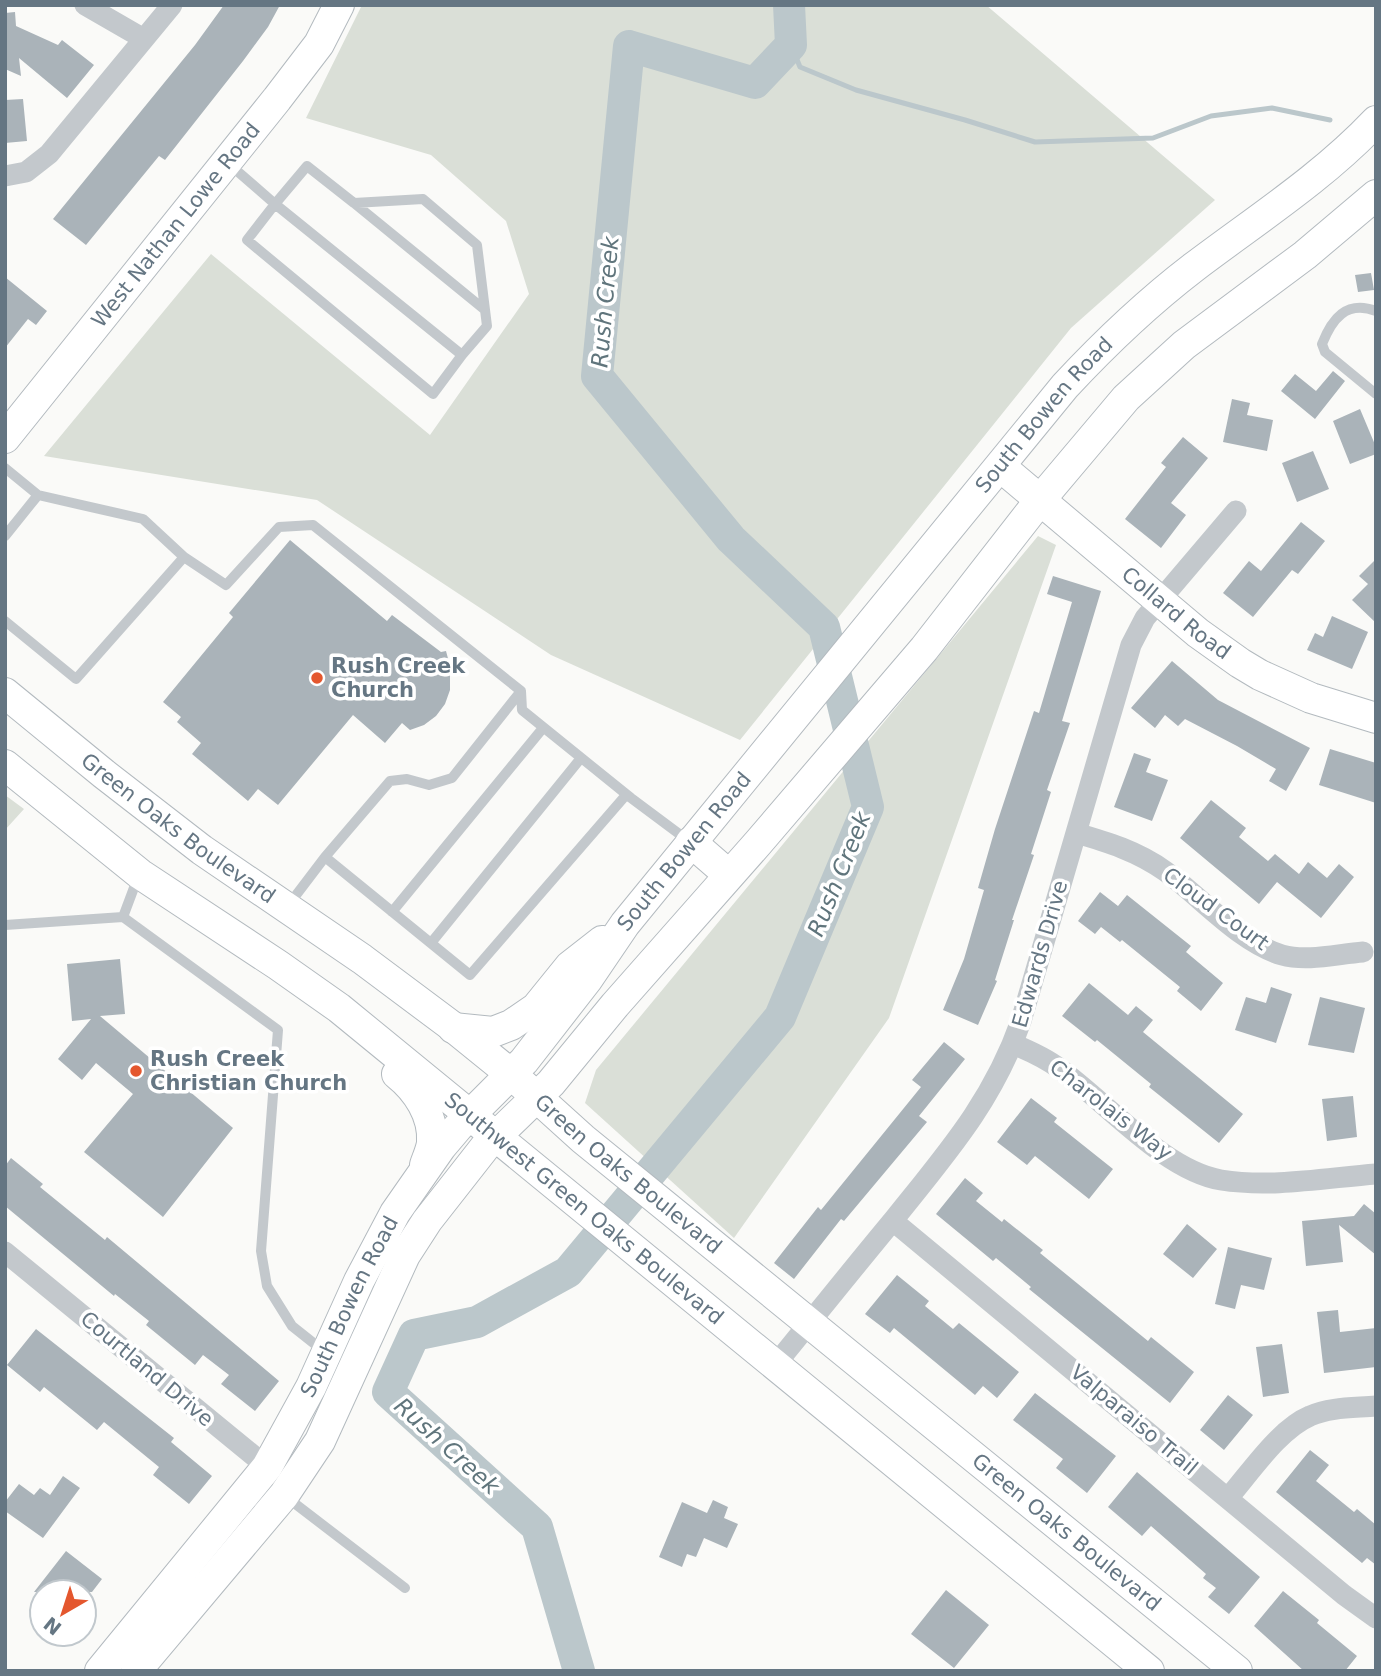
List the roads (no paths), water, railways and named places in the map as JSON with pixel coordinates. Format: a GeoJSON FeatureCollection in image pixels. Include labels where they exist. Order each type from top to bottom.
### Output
{"type":"FeatureCollection","features":[{"type":"Feature","properties":{"kind":"main road","name":"West Nathan Lowe Road"},"geometry":{"type":"LineString","coordinates":[[5,438],[227,162],[318,44],[340,5]]}},
{"type":"Feature","properties":{"kind":"main road","name":"South Bowen Road"},"geometry":{"type":"LineString","coordinates":[[136,1671],[280,1482],[311,1387],[359,1282],[395,1213],[441,1147],[524,1061],[587,980],[625,924],[1065,386],[1153,300],[1298,191],[1356,142],[1376,121]]}},
{"type":"Feature","properties":{"kind":"main road","name":"South Bowen Road"},"geometry":{"type":"LineString","coordinates":[[100,1671],[320,1441],[405,1255],[485,1147],[551,1083],[924,649],[1101,425],[1152,373],[1210,325],[1305,255],[1376,195]]}},
{"type":"Feature","properties":{"kind":"main road","name":"Collard Road"},"geometry":{"type":"LineString","coordinates":[[1001,467],[1218,648],[1260,676],[1311,698],[1376,718]]}},
{"type":"Feature","properties":{"kind":"main road","name":"Green Oaks Boulevard"},"geometry":{"type":"LineString","coordinates":[[5,692],[202,850],[362,959],[453,1027],[511,1074],[583,1139],[1237,1671]]}},
{"type":"Feature","properties":{"kind":"main road","name":"Southwest Green Oaks Boulevard"},"geometry":{"type":"LineString","coordinates":[[5,765],[139,874],[339,1007],[551,1178],[1149,1671]]}},
{"type":"Feature","properties":{"kind":"main road"},"geometry":{"type":"LineString","coordinates":[[691,842],[729,875]]}},
{"type":"Feature","properties":{"kind":"main road"},"geometry":{"type":"LineString","coordinates":[[453,1027],[493,1032],[511,1025],[536,1009],[570,967],[625,924]]}},
{"type":"Feature","properties":{"kind":"main road"},"geometry":{"type":"LineString","coordinates":[[278,965],[340,1028],[406,1081],[422,1101],[429,1120],[432,1143],[422,1174]]}},
{"type":"Feature","properties":{"kind":"main road"},"geometry":{"type":"LineString","coordinates":[[327,1353],[356,1363]]}},
{"type":"Feature","properties":{"kind":"street"},"geometry":{"type":"LineString","coordinates":[[85,5],[144,39]]}},
{"type":"Feature","properties":{"kind":"street"},"geometry":{"type":"LineString","coordinates":[[5,176],[26,172],[49,154],[172,5]]}},
{"type":"Feature","properties":{"kind":"street","name":"Edwards Drive"},"geometry":{"type":"LineString","coordinates":[[776,1363],[970,1124],[991,1090],[1013,1044],[1126,657],[1145,618],[1236,511]]}},
{"type":"Feature","properties":{"kind":"street","name":"Cloud Court"},"geometry":{"type":"LineString","coordinates":[[1076,833],[1147,859],[1251,940],[1272,951],[1296,957],[1363,952]]}},
{"type":"Feature","properties":{"kind":"street","name":"Charolais Way"},"geometry":{"type":"LineString","coordinates":[[1013,1044],[1060,1068],[1152,1144],[1188,1168],[1204,1175],[1220,1180],[1263,1184],[1376,1174]]}},
{"type":"Feature","properties":{"kind":"street","name":"Valparaiso Trail"},"geometry":{"type":"LineString","coordinates":[[893,1220],[1376,1618]]}},
{"type":"Feature","properties":{"kind":"street","name":"Courtland Drive"},"geometry":{"type":"LineString","coordinates":[[5,1252],[280,1482]]}},
{"type":"Feature","properties":{"kind":"street"},"geometry":{"type":"LineString","coordinates":[[1228,1498],[1281,1437],[1300,1422],[1326,1411],[1376,1406]]}},
{"type":"Feature","properties":{"kind":"lane"},"geometry":{"type":"LineString","coordinates":[[227,162],[462,355]]}},
{"type":"Feature","properties":{"kind":"lane"},"geometry":{"type":"LineString","coordinates":[[354,202],[424,199],[477,245],[487,326],[433,394],[247,240],[307,166],[485,310]]}},
{"type":"Feature","properties":{"kind":"lane"},"geometry":{"type":"LineString","coordinates":[[1376,311],[1365,307],[1350,309],[1340,314],[1328,328],[1322,344],[1325,352],[1376,394]]}},
{"type":"Feature","properties":{"kind":"lane"},"geometry":{"type":"LineString","coordinates":[[5,468],[38,495],[143,519],[184,557],[226,586],[279,527],[313,525],[521,691],[522,710],[626,795],[691,842]]}},
{"type":"Feature","properties":{"kind":"lane"},"geometry":{"type":"LineString","coordinates":[[5,536],[38,495]]}},
{"type":"Feature","properties":{"kind":"lane"},"geometry":{"type":"LineString","coordinates":[[5,621],[76,679],[184,557]]}},
{"type":"Feature","properties":{"kind":"lane"},"geometry":{"type":"LineString","coordinates":[[286,907],[390,781],[407,779],[429,785],[452,778],[521,691]]}},
{"type":"Feature","properties":{"kind":"lane"},"geometry":{"type":"LineString","coordinates":[[392,912],[543,727]]}},
{"type":"Feature","properties":{"kind":"lane"},"geometry":{"type":"LineString","coordinates":[[431,943],[580,758]]}},
{"type":"Feature","properties":{"kind":"lane"},"geometry":{"type":"LineString","coordinates":[[325,858],[470,975],[626,795]]}},
{"type":"Feature","properties":{"kind":"lane"},"geometry":{"type":"LineString","coordinates":[[123,917],[139,874]]}},
{"type":"Feature","properties":{"kind":"lane"},"geometry":{"type":"LineString","coordinates":[[5,925],[123,917],[278,1030],[261,1251],[267,1286],[292,1326],[327,1353]]}},
{"type":"Feature","properties":{"kind":"lane"},"geometry":{"type":"LineString","coordinates":[[280,1482],[405,1588]]}},
{"type":"Feature","properties":{"kind":"waterway","name":"Rush Creek"},"geometry":{"type":"LineString","coordinates":[[579,1671],[537,1527],[388,1392],[414,1335],[477,1322],[568,1272],[780,1017],[868,807],[824,627],[731,539],[597,376],[629,46],[755,83],[791,45],[789,5]]}},
{"type":"Feature","properties":{"kind":"waterway"},"geometry":{"type":"LineString","coordinates":[[791,45],[800,67],[856,90],[1035,142],[1153,138],[1211,116],[1272,108],[1330,120]]}},
{"type":"Feature","properties":{"kind":"place","name":"Rush Creek Church"},"geometry":{"type":"Point","coordinates":[317,678]}},
{"type":"Feature","properties":{"kind":"place","name":"Rush Creek Christian Church"},"geometry":{"type":"Point","coordinates":[136,1071]}}]}
